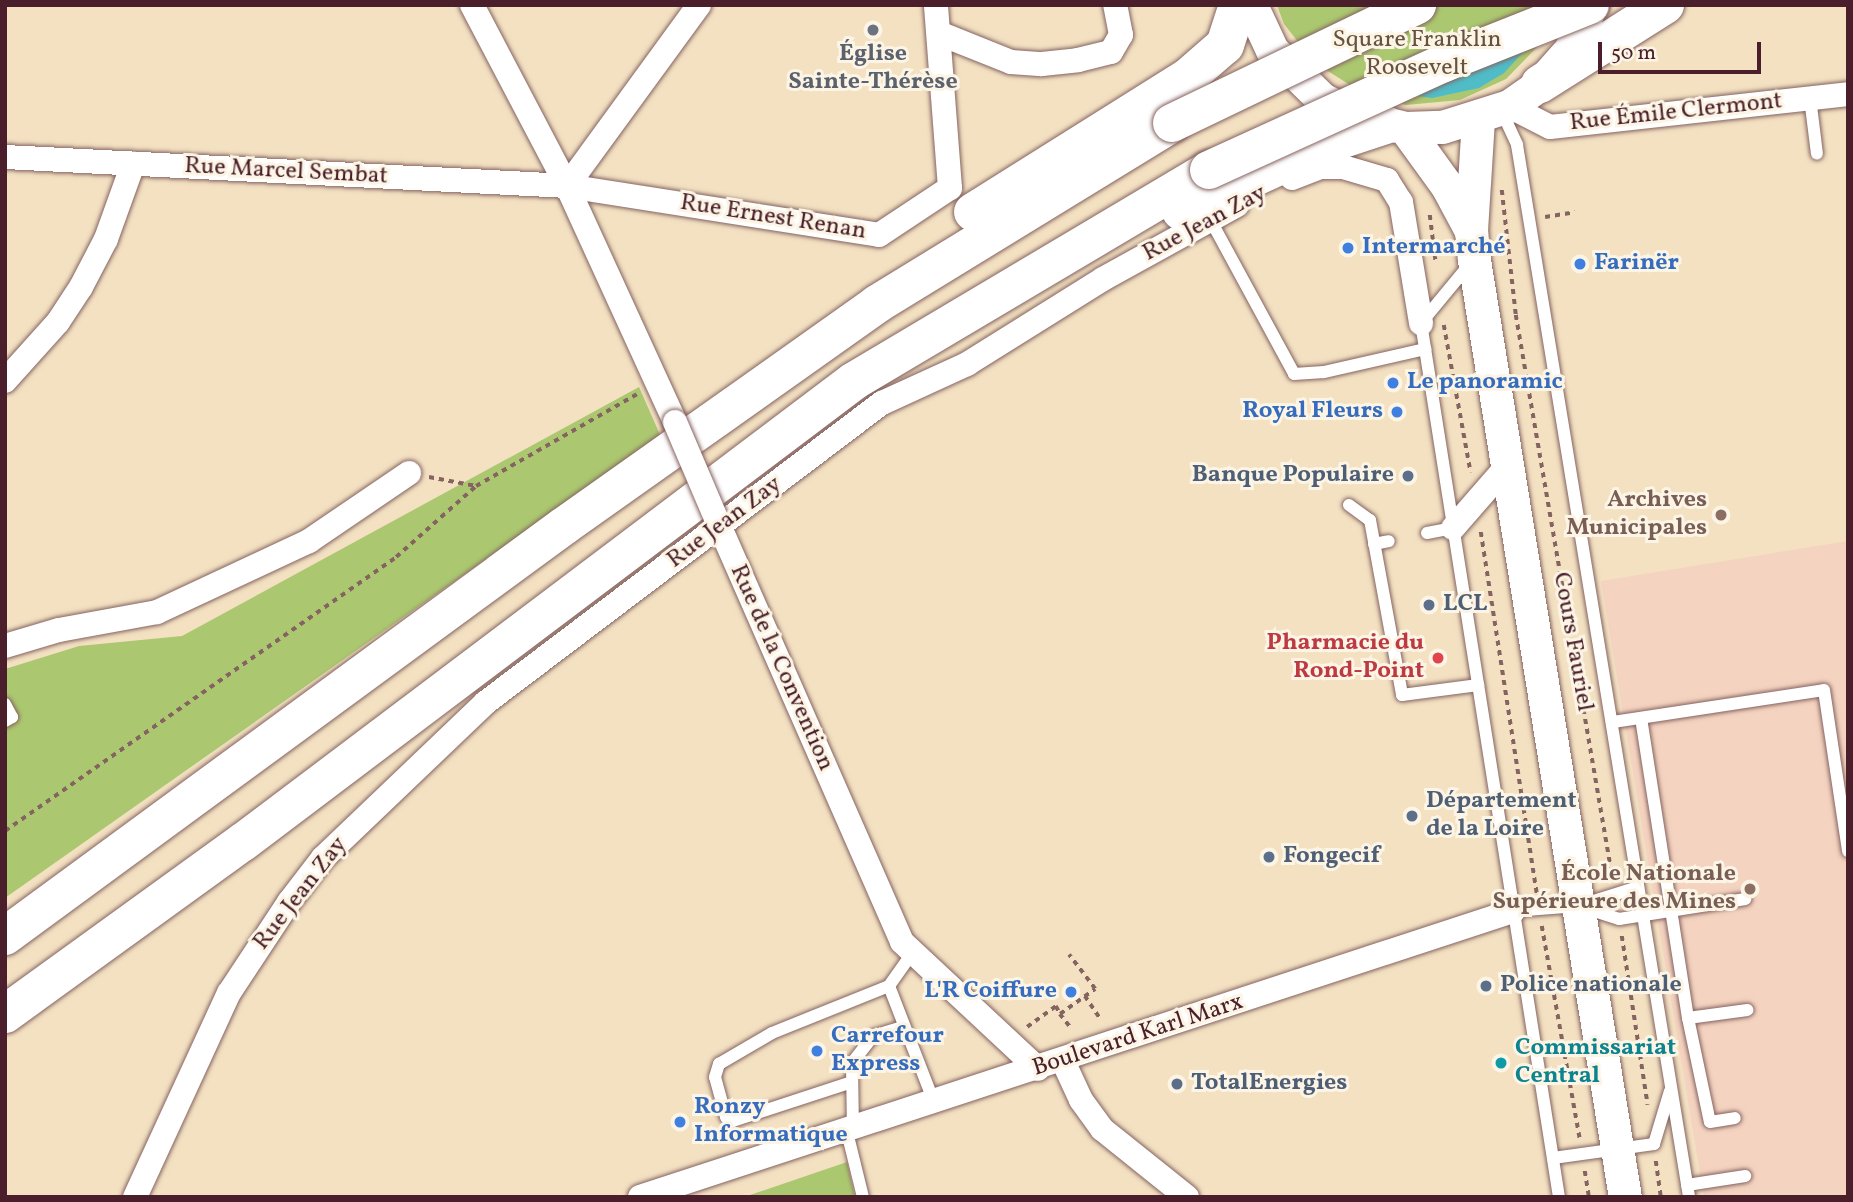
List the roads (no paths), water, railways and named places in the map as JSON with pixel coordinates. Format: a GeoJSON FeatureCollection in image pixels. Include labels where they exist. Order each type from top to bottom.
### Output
{"type":"FeatureCollection","features":[{"type":"Feature","properties":{"kind":"highway"},"geometry":{"type":"LineString","coordinates":[[877,304],[911,250],[1187,78],[1225,45],[1238,5]]}},
{"type":"Feature","properties":{"kind":"highway"},"geometry":{"type":"LineString","coordinates":[[5,936],[564,527],[877,304],[1172,123],[1416,5]]}},
{"type":"Feature","properties":{"kind":"highway"},"geometry":{"type":"LineString","coordinates":[[5,1014],[243,842],[854,381],[1209,170],[1444,63],[1591,5]]}},
{"type":"Feature","properties":{"kind":"highway"},"geometry":{"type":"LineString","coordinates":[[1540,84],[1665,5]]}},
{"type":"Feature","properties":{"kind":"highway"},"geometry":{"type":"LineString","coordinates":[[854,381],[963,337],[1168,217],[1325,145],[1396,126]]}},
{"type":"Feature","properties":{"kind":"main road"},"geometry":{"type":"LineString","coordinates":[[1251,5],[1272,50],[1295,77],[1322,99],[1396,126],[1442,127],[1496,112],[1540,84],[1570,50],[1591,5]]}},
{"type":"Feature","properties":{"kind":"main road","name":"Cours Fauriel"},"geometry":{"type":"LineString","coordinates":[[1473,245],[1496,112]]}},
{"type":"Feature","properties":{"kind":"main road","name":"Cours Fauriel"},"geometry":{"type":"LineString","coordinates":[[1396,126],[1447,186],[1473,245],[1625,1197]]}},
{"type":"Feature","properties":{"kind":"street","name":"Rue de la Convention"},"geometry":{"type":"LineString","coordinates":[[472,5],[567,186],[657,382],[902,942],[1038,1069]]}},
{"type":"Feature","properties":{"kind":"street"},"geometry":{"type":"LineString","coordinates":[[567,186],[699,5]]}},
{"type":"Feature","properties":{"kind":"street","name":"Rue Ernest Renan"},"geometry":{"type":"LineString","coordinates":[[567,186],[879,234],[950,188],[941,34],[936,5]]}},
{"type":"Feature","properties":{"kind":"street"},"geometry":{"type":"LineString","coordinates":[[941,34],[1011,62],[1042,65],[1078,60],[1111,52],[1122,35],[1115,5]]}},
{"type":"Feature","properties":{"kind":"street","name":"Rue Émile Clermont"},"geometry":{"type":"LineString","coordinates":[[1496,112],[1549,127],[1848,94]]}},
{"type":"Feature","properties":{"kind":"street","name":"Rue Marcel Sembat"},"geometry":{"type":"LineString","coordinates":[[5,157],[567,186]]}},
{"type":"Feature","properties":{"kind":"street"},"geometry":{"type":"LineString","coordinates":[[5,382],[58,322],[81,287],[106,239],[134,164]]}},
{"type":"Feature","properties":{"kind":"street","name":"Rue Jean Zay"},"geometry":{"type":"LineString","coordinates":[[135,1197],[229,993],[323,858],[420,762],[533,663],[882,403],[967,364],[1210,219],[1321,167],[1354,167],[1387,180],[1404,212],[1420,323]]}},
{"type":"Feature","properties":{"kind":"street"},"geometry":{"type":"LineString","coordinates":[[1453,528],[1508,464]]}},
{"type":"Feature","properties":{"kind":"street"},"geometry":{"type":"LineString","coordinates":[[5,646],[59,630],[157,612],[309,541],[409,473]]}},
{"type":"Feature","properties":{"kind":"street","name":"Boulevard Karl Marx"},"geometry":{"type":"LineString","coordinates":[[640,1197],[850,1131],[1513,911]]}},
{"type":"Feature","properties":{"kind":"street"},"geometry":{"type":"LineString","coordinates":[[1063,1061],[1081,1100],[1102,1129],[1187,1197]]}},
{"type":"Feature","properties":{"kind":"lane"},"geometry":{"type":"LineString","coordinates":[[1810,98],[1817,154]]}},
{"type":"Feature","properties":{"kind":"lane","name":"Cours Fauriel"},"geometry":{"type":"LineString","coordinates":[[1496,112],[1517,145],[1688,1191]]}},
{"type":"Feature","properties":{"kind":"lane"},"geometry":{"type":"LineString","coordinates":[[1210,219],[1294,374],[1425,349]]}},
{"type":"Feature","properties":{"kind":"lane"},"geometry":{"type":"LineString","coordinates":[[1473,245],[1420,323],[1559,1197]]}},
{"type":"Feature","properties":{"kind":"lane"},"geometry":{"type":"LineString","coordinates":[[1349,505],[1370,520],[1402,695],[1478,685]]}},
{"type":"Feature","properties":{"kind":"lane"},"geometry":{"type":"LineString","coordinates":[[1427,533],[1453,528]]}},
{"type":"Feature","properties":{"kind":"lane"},"geometry":{"type":"LineString","coordinates":[[1374,544],[1389,541]]}},
{"type":"Feature","properties":{"kind":"lane"},"geometry":{"type":"LineString","coordinates":[[1613,722],[1824,690],[1848,851]]}},
{"type":"Feature","properties":{"kind":"lane"},"geometry":{"type":"LineString","coordinates":[[5,704],[12,717],[5,721]]}},
{"type":"Feature","properties":{"kind":"lane"},"geometry":{"type":"LineString","coordinates":[[1642,718],[1688,1018],[1710,1122],[1735,1118]]}},
{"type":"Feature","properties":{"kind":"lane","name":"Boulevard Karl Marx"},"geometry":{"type":"LineString","coordinates":[[1513,911],[1578,906],[1615,892],[1638,887]]}},
{"type":"Feature","properties":{"kind":"lane"},"geometry":{"type":"LineString","coordinates":[[1578,906],[1619,919],[1745,899]]}},
{"type":"Feature","properties":{"kind":"lane"},"geometry":{"type":"LineString","coordinates":[[852,1082],[733,1121],[726,1117],[715,1077],[719,1064],[772,1033],[890,986],[913,952]]}},
{"type":"Feature","properties":{"kind":"lane"},"geometry":{"type":"LineString","coordinates":[[890,986],[903,1027],[934,1102]]}},
{"type":"Feature","properties":{"kind":"lane"},"geometry":{"type":"LineString","coordinates":[[1688,1018],[1747,1010]]}},
{"type":"Feature","properties":{"kind":"lane"},"geometry":{"type":"LineString","coordinates":[[863,1197],[850,1131],[852,1063],[873,1036],[903,1027]]}},
{"type":"Feature","properties":{"kind":"lane"},"geometry":{"type":"LineString","coordinates":[[1553,1158],[1654,1144],[1671,1087]]}},
{"type":"Feature","properties":{"kind":"lane"},"geometry":{"type":"LineString","coordinates":[[1688,1191],[1745,1176]]}},
{"type":"Feature","properties":{"kind":"water"},"geometry":{"type":"Polygon","coordinates":[[[1539,35],[1504,73],[1479,88],[1432,98],[1397,93],[1539,35]]]}},
{"type":"Feature","properties":{"kind":"place","name":"Église Sainte-Thérèse"},"geometry":{"type":"Point","coordinates":[873,30]}},
{"type":"Feature","properties":{"kind":"place","name":"Intermarché"},"geometry":{"type":"Point","coordinates":[1348,248]}},
{"type":"Feature","properties":{"kind":"place","name":"Farinër"},"geometry":{"type":"Point","coordinates":[1580,264]}},
{"type":"Feature","properties":{"kind":"place","name":"Le panoramic"},"geometry":{"type":"Point","coordinates":[1393,383]}},
{"type":"Feature","properties":{"kind":"place","name":"Royal Fleurs"},"geometry":{"type":"Point","coordinates":[1397,412]}},
{"type":"Feature","properties":{"kind":"place","name":"Banque Populaire"},"geometry":{"type":"Point","coordinates":[1408,476]}},
{"type":"Feature","properties":{"kind":"place","name":"Archives Municipales"},"geometry":{"type":"Point","coordinates":[1721,515]}},
{"type":"Feature","properties":{"kind":"place","name":"LCL"},"geometry":{"type":"Point","coordinates":[1429,605]}},
{"type":"Feature","properties":{"kind":"place","name":"Pharmacie du Rond-Point"},"geometry":{"type":"Point","coordinates":[1438,658]}},
{"type":"Feature","properties":{"kind":"place","name":"Département de la Loire"},"geometry":{"type":"Point","coordinates":[1412,816]}},
{"type":"Feature","properties":{"kind":"place","name":"Fongecif"},"geometry":{"type":"Point","coordinates":[1269,857]}},
{"type":"Feature","properties":{"kind":"place","name":"École Nationale Supérieure des Mines"},"geometry":{"type":"Point","coordinates":[1750,889]}},
{"type":"Feature","properties":{"kind":"place","name":"Police nationale"},"geometry":{"type":"Point","coordinates":[1486,986]}},
{"type":"Feature","properties":{"kind":"place","name":"L'R Coiffure"},"geometry":{"type":"Point","coordinates":[1071,992]}},
{"type":"Feature","properties":{"kind":"place","name":"Carrefour Express"},"geometry":{"type":"Point","coordinates":[817,1051]}},
{"type":"Feature","properties":{"kind":"place","name":"Commissariat Central"},"geometry":{"type":"Point","coordinates":[1501,1063]}},
{"type":"Feature","properties":{"kind":"place","name":"TotalEnergies"},"geometry":{"type":"Point","coordinates":[1177,1084]}},
{"type":"Feature","properties":{"kind":"place","name":"Ronzy Informatique"},"geometry":{"type":"Point","coordinates":[680,1122]}},
{"type":"Feature","properties":{"kind":"park label","name":"Square Franklin Roosevelt"},"geometry":{"type":"Point","coordinates":[1417,55]}}]}
